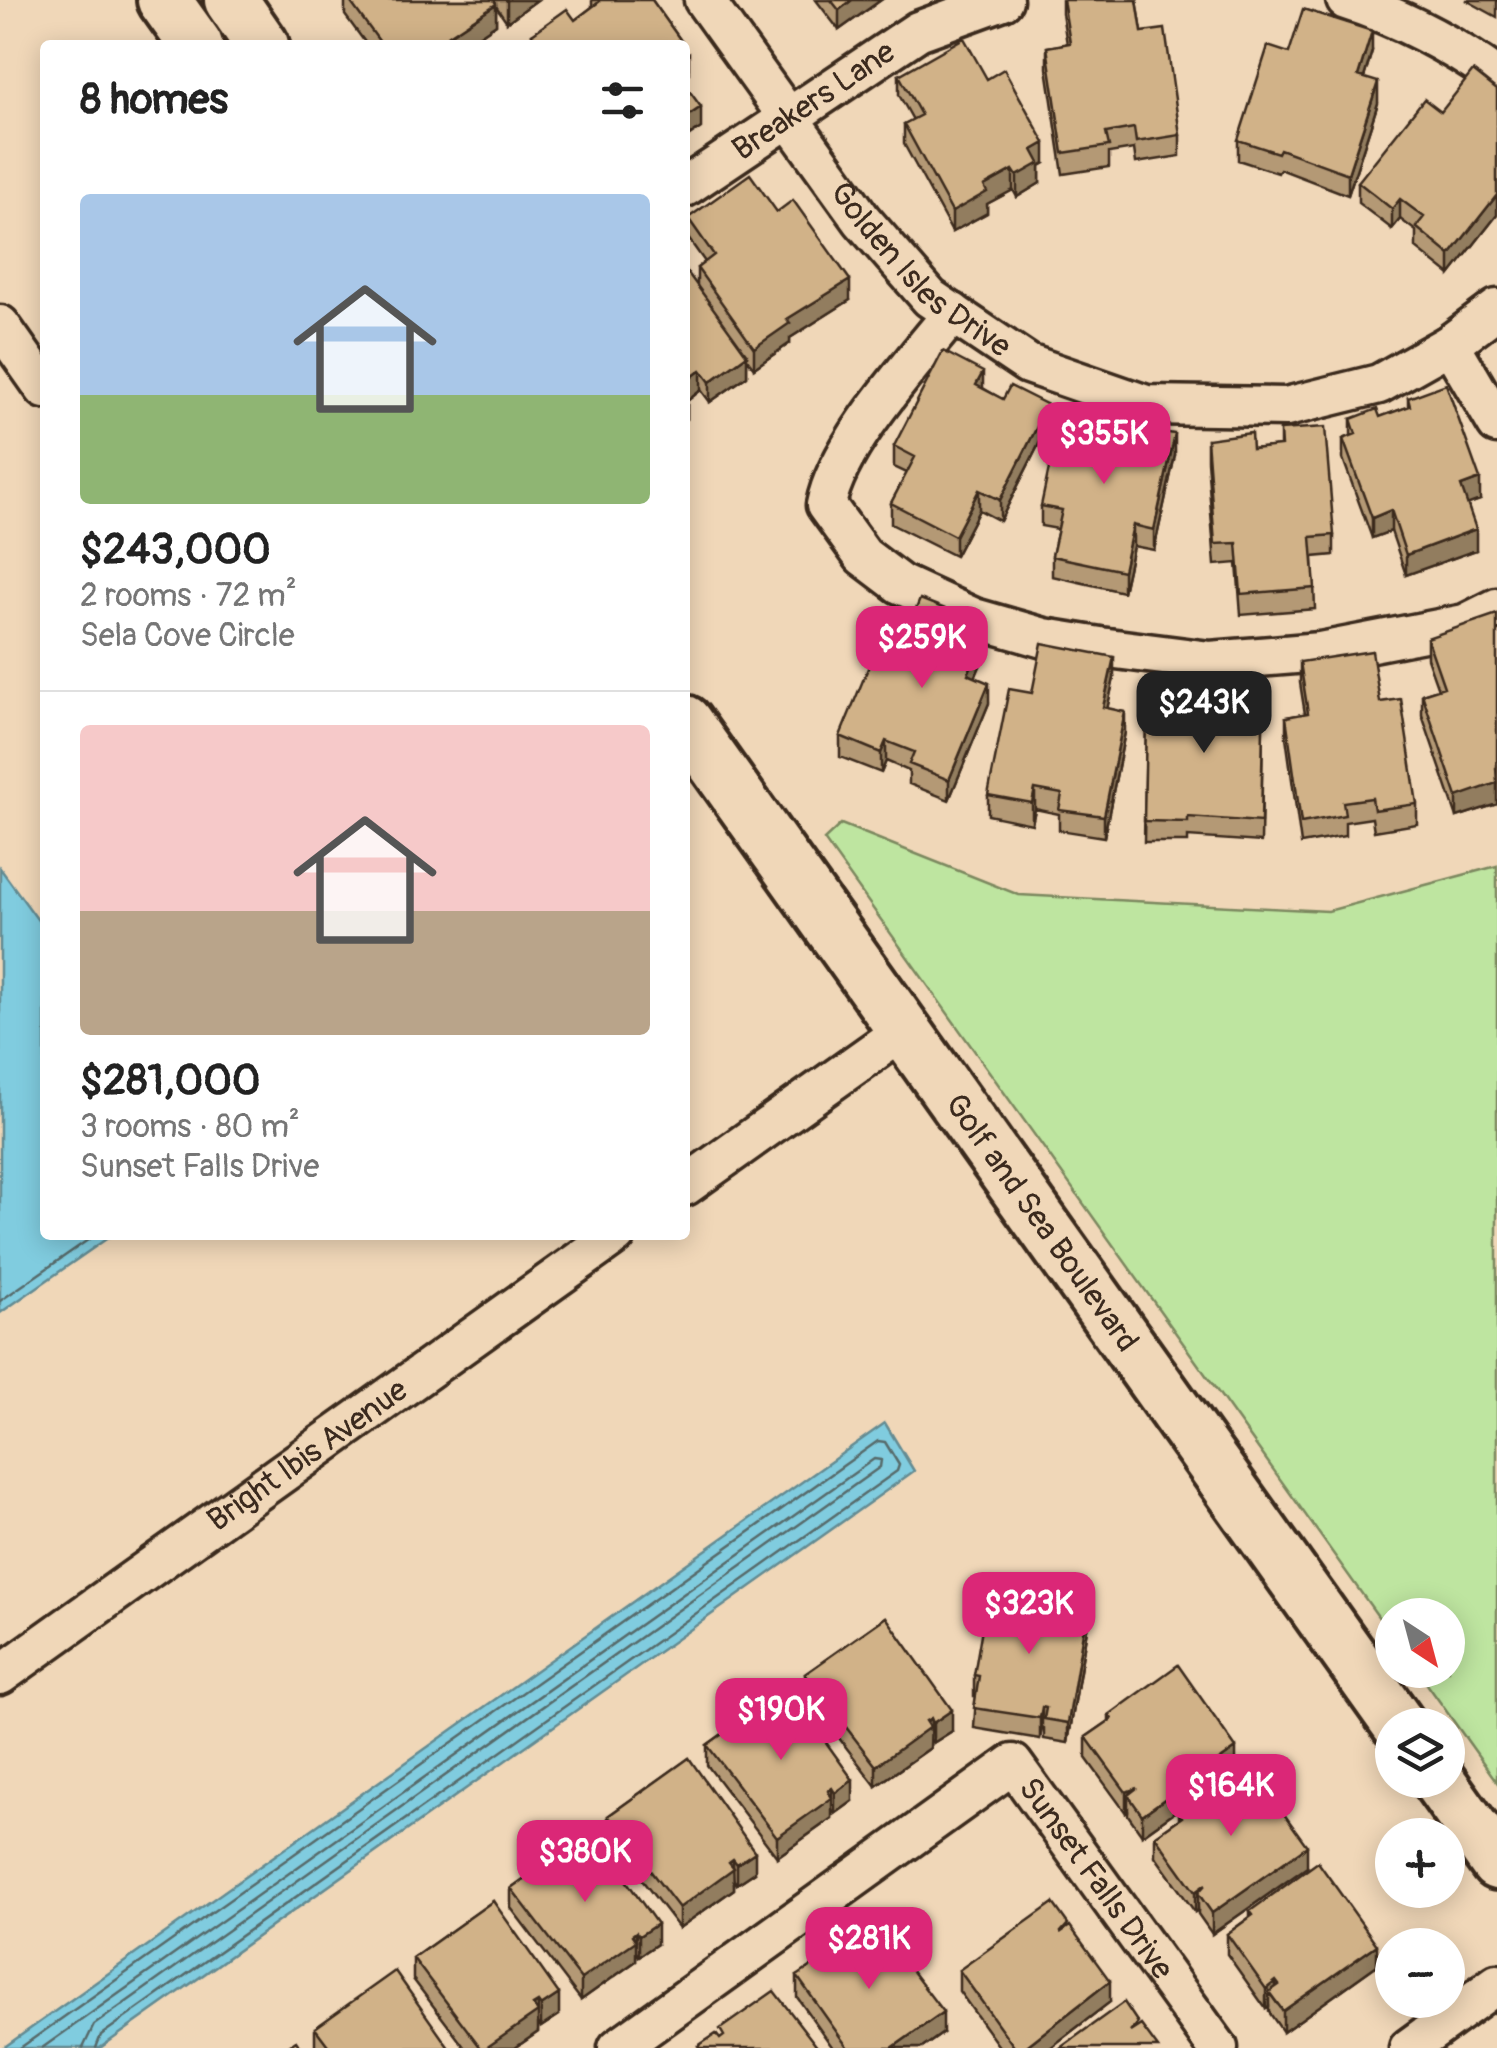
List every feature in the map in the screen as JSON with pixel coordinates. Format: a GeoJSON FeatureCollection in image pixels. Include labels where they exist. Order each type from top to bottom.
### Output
{"type":"FeatureCollection","features":[{"type":"Feature","properties":{"kind":"street"},"geometry":{"type":"LineString","coordinates":[[164,0],[192,40]]}},
{"type":"Feature","properties":{"kind":"street"},"geometry":{"type":"LineString","coordinates":[[230,0],[258,40]]}},
{"type":"Feature","properties":{"kind":"street","name":"Golden Isles Drive"},"geometry":{"type":"LineString","coordinates":[[704,0],[862,220],[930,298],[1028,364],[1146,405],[1286,408],[1379,384],[1450,344],[1497,309]]}},
{"type":"Feature","properties":{"kind":"street","name":"Breakers Lane"},"geometry":{"type":"LineString","coordinates":[[690,183],[918,31],[1003,0]]}},
{"type":"Feature","properties":{"kind":"street"},"geometry":{"type":"LineString","coordinates":[[1346,0],[1394,16],[1456,48],[1497,77]]}},
{"type":"Feature","properties":{"kind":"street"},"geometry":{"type":"LineString","coordinates":[[953,314],[872,416],[829,486],[826,505],[862,556],[900,584],[974,618],[1044,638],[1210,661],[1320,652],[1465,624],[1497,608]]}},
{"type":"Feature","properties":{"kind":"street"},"geometry":{"type":"LineString","coordinates":[[0,325],[40,382]]}},
{"type":"Feature","properties":{"kind":"street"},"geometry":{"type":"LineString","coordinates":[[1450,344],[1497,424]]}},
{"type":"Feature","properties":{"kind":"street","name":"Golf and Sea Boulevard"},"geometry":{"type":"LineString","coordinates":[[690,729],[1387,1708]]}},
{"type":"Feature","properties":{"kind":"street"},"geometry":{"type":"LineString","coordinates":[[690,1182],[904,1030]]}},
{"type":"Feature","properties":{"kind":"street","name":"Bright Ibis Avenue"},"geometry":{"type":"LineString","coordinates":[[0,1675],[609,1240]]}},
{"type":"Feature","properties":{"kind":"street","name":"Sunset Falls Drive"},"geometry":{"type":"LineString","coordinates":[[618,2048],[1013,1764],[1218,2048]]}},
{"type":"Feature","properties":{"kind":"street"},"geometry":{"type":"LineString","coordinates":[[1451,1798],[1497,1863]]}},
{"type":"Feature","properties":{"kind":"street"},"geometry":{"type":"LineString","coordinates":[[1408,2048],[1497,1984]]}},
{"type":"Feature","properties":{"kind":"green space"},"geometry":{"type":"Polygon","coordinates":[[[841,824],[1019,895],[1328,911],[1497,866],[1497,1782],[1465,1737],[1465,1708],[1444,1708],[1430,1688],[1465,1688],[1465,1598],[1375,1598],[1375,1612],[824,840],[841,824]]]}},
{"type":"Feature","properties":{"kind":"water"},"geometry":{"type":"Polygon","coordinates":[[[0,868],[40,923],[40,1240],[105,1240],[0,1313],[0,868]]]}},
{"type":"Feature","properties":{"kind":"water"},"geometry":{"type":"Polygon","coordinates":[[[885,1423],[914,1471],[100,2048],[3,2048],[885,1423]]]}},
{"type":"Feature","properties":{"kind":"building"},"geometry":{"type":"Polygon","coordinates":[[[349,0],[494,0],[496,4],[442,40],[378,40],[349,0]]]}},
{"type":"Feature","properties":{"kind":"building"},"geometry":{"type":"Polygon","coordinates":[[[652,0],[680,40],[536,40],[532,34],[567,9],[575,20],[599,2],[652,0]]]}},
{"type":"Feature","properties":{"kind":"building"},"geometry":{"type":"Polygon","coordinates":[[[831,0],[852,0],[839,10],[831,0]]]}},
{"type":"Feature","properties":{"kind":"building"},"geometry":{"type":"Polygon","coordinates":[[[1063,0],[1137,0],[1142,32],[1165,29],[1180,135],[1136,142],[1134,128],[1106,133],[1109,146],[1063,153],[1047,47],[1070,43],[1063,0]]]}},
{"type":"Feature","properties":{"kind":"building"},"geometry":{"type":"Polygon","coordinates":[[[1303,9],[1372,31],[1358,76],[1378,82],[1348,174],[1280,149],[1278,153],[1238,140],[1268,46],[1289,53],[1303,9]]]}},
{"type":"Feature","properties":{"kind":"building"},"geometry":{"type":"Polygon","coordinates":[[[964,38],[987,79],[1004,69],[1045,143],[1033,150],[1040,163],[1017,176],[1013,170],[984,186],[987,192],[952,212],[904,124],[921,115],[899,75],[964,38]]]}},
{"type":"Feature","properties":{"kind":"building"},"geometry":{"type":"Polygon","coordinates":[[[1473,71],[1497,90],[1497,195],[1450,255],[1416,227],[1424,217],[1400,199],[1392,209],[1358,182],[1424,99],[1441,112],[1473,71]]]}},
{"type":"Feature","properties":{"kind":"building"},"geometry":{"type":"Polygon","coordinates":[[[690,92],[701,107],[690,115],[690,92]]]}},
{"type":"Feature","properties":{"kind":"building"},"geometry":{"type":"Polygon","coordinates":[[[750,174],[777,212],[793,200],[850,280],[787,319],[790,323],[754,348],[697,268],[714,255],[690,217],[750,174]]]}},
{"type":"Feature","properties":{"kind":"building"},"geometry":{"type":"Polygon","coordinates":[[[690,276],[747,355],[710,382],[701,370],[690,378],[690,276]]]}},
{"type":"Feature","properties":{"kind":"building"},"geometry":{"type":"Polygon","coordinates":[[[943,351],[983,372],[976,385],[1003,399],[1010,386],[1048,405],[1000,500],[979,490],[955,536],[891,503],[915,457],[894,446],[943,351]]]}},
{"type":"Feature","properties":{"kind":"building"},"geometry":{"type":"Polygon","coordinates":[[[1446,384],[1480,479],[1461,486],[1476,529],[1406,555],[1391,510],[1372,518],[1343,439],[1356,434],[1351,419],[1377,409],[1380,417],[1410,406],[1408,398],[1446,384]]]}},
{"type":"Feature","properties":{"kind":"building"},"geometry":{"type":"Polygon","coordinates":[[[1061,412],[1175,434],[1154,530],[1133,525],[1123,571],[1052,556],[1062,510],[1041,506],[1061,412]]]}},
{"type":"Feature","properties":{"kind":"building"},"geometry":{"type":"Polygon","coordinates":[[[1325,427],[1334,535],[1311,537],[1315,588],[1241,594],[1237,543],[1215,544],[1207,439],[1251,433],[1252,449],[1281,446],[1280,430],[1325,427]]]}},
{"type":"Feature","properties":{"kind":"building"},"geometry":{"type":"Polygon","coordinates":[[[920,599],[988,626],[968,674],[989,683],[949,780],[909,764],[914,752],[886,741],[881,753],[840,736],[880,639],[901,647],[920,599]]]}},
{"type":"Feature","properties":{"kind":"building"},"geometry":{"type":"Polygon","coordinates":[[[1497,614],[1497,783],[1457,797],[1422,694],[1444,687],[1427,638],[1497,614]]]}},
{"type":"Feature","properties":{"kind":"building"},"geometry":{"type":"Polygon","coordinates":[[[1042,643],[1114,657],[1103,707],[1125,712],[1104,816],[1059,810],[1062,794],[1035,789],[1032,803],[988,795],[1009,689],[1032,693],[1042,643]]]}},
{"type":"Feature","properties":{"kind":"building"},"geometry":{"type":"Polygon","coordinates":[[[1372,651],[1380,702],[1401,699],[1417,804],[1374,810],[1372,798],[1343,802],[1345,815],[1301,823],[1286,717],[1308,713],[1300,662],[1372,651]]]}},
{"type":"Feature","properties":{"kind":"building"},"geometry":{"type":"Polygon","coordinates":[[[1170,677],[1243,678],[1242,725],[1263,725],[1261,822],[1188,817],[1188,822],[1144,821],[1146,722],[1169,722],[1170,677]]]}},
{"type":"Feature","properties":{"kind":"building"},"geometry":{"type":"Polygon","coordinates":[[[988,1593],[1087,1608],[1068,1723],[1044,1719],[1046,1708],[1042,1707],[1040,1718],[974,1708],[979,1676],[974,1675],[988,1593]]]}},
{"type":"Feature","properties":{"kind":"building"},"geometry":{"type":"Polygon","coordinates":[[[886,1617],[952,1710],[933,1723],[931,1718],[926,1721],[930,1727],[876,1766],[805,1674],[886,1617]]]}},
{"type":"Feature","properties":{"kind":"building"},"geometry":{"type":"Polygon","coordinates":[[[1178,1665],[1236,1748],[1142,1815],[1128,1795],[1137,1788],[1126,1792],[1086,1737],[1112,1719],[1109,1715],[1178,1665]]]}},
{"type":"Feature","properties":{"kind":"building"},"geometry":{"type":"Polygon","coordinates":[[[787,1688],[853,1780],[835,1793],[832,1788],[828,1791],[832,1798],[777,1837],[707,1745],[787,1688]]]}},
{"type":"Feature","properties":{"kind":"building"},"geometry":{"type":"Polygon","coordinates":[[[689,1758],[755,1852],[737,1864],[733,1859],[729,1862],[734,1868],[679,1908],[608,1816],[689,1758]]]}},
{"type":"Feature","properties":{"kind":"building"},"geometry":{"type":"Polygon","coordinates":[[[1248,1764],[1307,1846],[1212,1913],[1198,1893],[1206,1884],[1195,1892],[1155,1836],[1182,1817],[1179,1813],[1248,1764]]]}},
{"type":"Feature","properties":{"kind":"building"},"geometry":{"type":"Polygon","coordinates":[[[591,1831],[657,1924],[639,1936],[636,1932],[632,1935],[636,1941],[581,1979],[511,1888],[591,1831]]]}},
{"type":"Feature","properties":{"kind":"building"},"geometry":{"type":"Polygon","coordinates":[[[1318,1862],[1375,1946],[1283,2011],[1269,1992],[1279,1985],[1276,1981],[1266,1989],[1227,1934],[1253,1915],[1250,1911],[1318,1862]]]}},
{"type":"Feature","properties":{"kind":"building"},"geometry":{"type":"Polygon","coordinates":[[[493,1901],[559,1994],[541,2006],[538,2002],[533,2005],[538,2012],[481,2048],[413,1958],[493,1901]]]}},
{"type":"Feature","properties":{"kind":"building"},"geometry":{"type":"Polygon","coordinates":[[[1053,1903],[1068,1924],[1060,1933],[1070,1926],[1110,1981],[1024,2048],[1015,2048],[959,1970],[1053,1903]]]}},
{"type":"Feature","properties":{"kind":"building"},"geometry":{"type":"Polygon","coordinates":[[[873,1920],[943,2012],[892,2048],[848,2048],[797,1976],[815,1964],[818,1968],[822,1965],[818,1959],[873,1920]]]}},
{"type":"Feature","properties":{"kind":"building"},"geometry":{"type":"Polygon","coordinates":[[[395,1971],[449,2048],[330,2048],[315,2028],[395,1971]]]}},
{"type":"Feature","properties":{"kind":"building"},"geometry":{"type":"Polygon","coordinates":[[[774,1991],[818,2048],[698,2046],[716,2034],[720,2039],[724,2036],[720,2029],[774,1991]]]}},
{"type":"Feature","properties":{"kind":"building"},"geometry":{"type":"Polygon","coordinates":[[[1124,2002],[1138,2023],[1130,2032],[1141,2025],[1158,2048],[1060,2048],[1124,2002]]]}}]}
